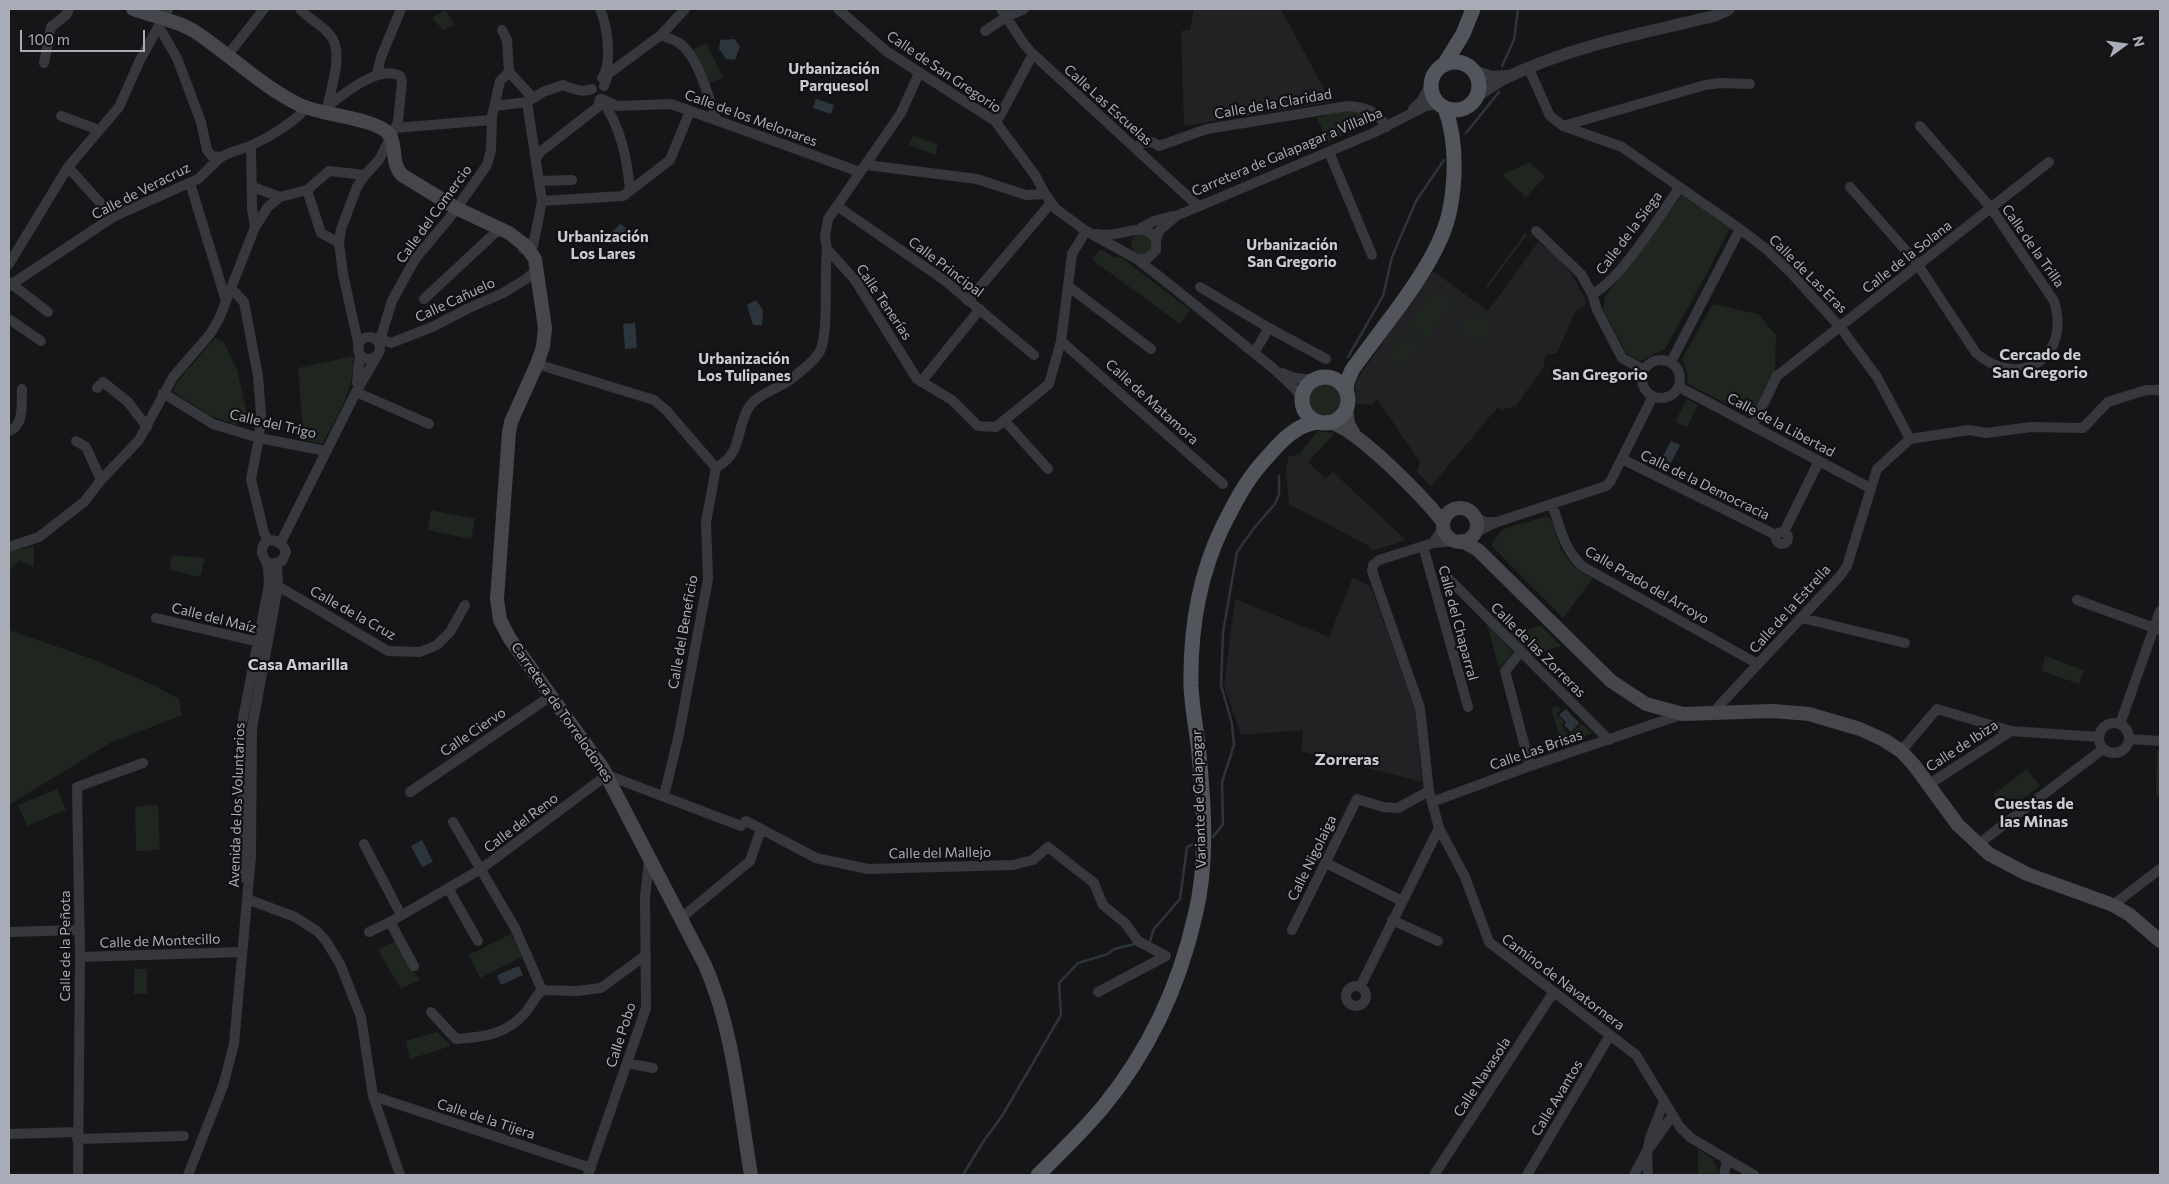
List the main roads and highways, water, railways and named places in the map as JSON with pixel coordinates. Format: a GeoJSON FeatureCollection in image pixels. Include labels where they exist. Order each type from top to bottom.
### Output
{"type":"FeatureCollection","features":[{"type":"Feature","properties":{"kind":"main road"},"geometry":{"type":"LineString","coordinates":[[134,9],[163,18]]}},
{"type":"Feature","properties":{"kind":"main road"},"geometry":{"type":"LineString","coordinates":[[1454,138],[1442,106],[1433,94],[1432,83],[1435,73],[1444,65],[1463,34],[1473,9]]}},
{"type":"Feature","properties":{"kind":"main road","name":"Carretera de Torrelodones"},"geometry":{"type":"LineString","coordinates":[[163,18],[198,33],[227,56],[290,100],[307,108],[327,109],[393,133],[399,172],[456,208],[509,234],[530,250],[535,259],[544,334],[538,364],[514,412],[509,432],[497,599],[500,620],[510,639],[607,775],[705,965],[726,1024],[751,1175]]}},
{"type":"Feature","properties":{"kind":"main road"},"geometry":{"type":"LineString","coordinates":[[1358,438],[1348,424],[1346,392],[1349,376],[1432,256],[1445,227],[1452,192],[1454,138],[1459,121],[1472,101],[1478,80],[1464,52],[1463,34]]}},
{"type":"Feature","properties":{"kind":"main road"},"geometry":{"type":"LineString","coordinates":[[1444,65],[1459,63],[1471,69]]}},
{"type":"Feature","properties":{"kind":"main road"},"geometry":{"type":"LineString","coordinates":[[1442,106],[1457,110],[1472,101]]}},
{"type":"Feature","properties":{"kind":"main road","name":"Carretera de Torrelodones"},"geometry":{"type":"LineString","coordinates":[[479,220],[520,251],[536,272]]}},
{"type":"Feature","properties":{"kind":"main road"},"geometry":{"type":"LineString","coordinates":[[1292,431],[1300,420],[1302,401],[1306,388],[1321,379],[1345,372],[1361,359]]}},
{"type":"Feature","properties":{"kind":"main road"},"geometry":{"type":"LineString","coordinates":[[1321,379],[1337,380],[1346,392]]}},
{"type":"Feature","properties":{"kind":"main road"},"geometry":{"type":"LineString","coordinates":[[1302,401],[1310,417],[1343,426],[1426,500],[1440,509],[1466,509],[1473,516],[1476,523],[1466,538]]}},
{"type":"Feature","properties":{"kind":"main road"},"geometry":{"type":"LineString","coordinates":[[1292,431],[1303,424],[1324,422],[1341,416],[1346,408]]}},
{"type":"Feature","properties":{"kind":"main road","name":"Variante de Galapagar"},"geometry":{"type":"LineString","coordinates":[[1038,1175],[1109,1099],[1142,1052],[1164,1011],[1178,978],[1196,914],[1202,872],[1203,830],[1199,756],[1191,688],[1192,635],[1198,597],[1212,550],[1232,506],[1256,469],[1292,431]]}},
{"type":"Feature","properties":{"kind":"main road"},"geometry":{"type":"LineString","coordinates":[[1426,500],[1443,525],[1447,535],[1466,538],[1611,681],[1629,695],[1653,707],[1682,714],[1773,711],[1809,714],[1860,729],[1884,740],[1901,752],[1914,765],[1946,811],[1977,845],[2001,861],[2026,874],[2113,905],[2130,915],[2160,940]]}},
{"type":"Feature","properties":{"kind":"main road"},"geometry":{"type":"LineString","coordinates":[[1443,525],[1446,516],[1452,510]]}},
{"type":"Feature","properties":{"kind":"waterway"},"geometry":{"type":"LineString","coordinates":[[1502,66],[1514,40],[1518,9]]}},
{"type":"Feature","properties":{"kind":"waterway"},"geometry":{"type":"LineString","coordinates":[[1466,133],[1499,92]]}},
{"type":"Feature","properties":{"kind":"waterway"},"geometry":{"type":"LineString","coordinates":[[1348,357],[1383,296],[1392,257],[1416,201],[1444,160]]}},
{"type":"Feature","properties":{"kind":"waterway"},"geometry":{"type":"LineString","coordinates":[[1213,837],[1223,824],[1222,782],[1234,745],[1232,724],[1221,685],[1223,632],[1237,552],[1274,505],[1279,495],[1279,476]]}},
{"type":"Feature","properties":{"kind":"waterway"},"geometry":{"type":"LineString","coordinates":[[1150,941],[1154,929],[1180,899],[1187,847],[1194,844]]}},
{"type":"Feature","properties":{"kind":"waterway"},"geometry":{"type":"LineString","coordinates":[[963,1175],[981,1145],[1002,1116],[1061,1015],[1059,983],[1078,963],[1108,954],[1114,949],[1135,944]]}},
{"type":"Feature","properties":{"kind":"district","name":"Urbanización Parquesol"},"geometry":{"type":"Point","coordinates":[834,78]}},
{"type":"Feature","properties":{"kind":"district","name":"Urbanización Los Lares"},"geometry":{"type":"Point","coordinates":[603,246]}},
{"type":"Feature","properties":{"kind":"district","name":"Urbanización San Gregorio"},"geometry":{"type":"Point","coordinates":[1292,254]}},
{"type":"Feature","properties":{"kind":"district","name":"Cercado de San Gregorio"},"geometry":{"type":"Point","coordinates":[2040,364]}},
{"type":"Feature","properties":{"kind":"district","name":"Urbanización Los Tulipanes"},"geometry":{"type":"Point","coordinates":[744,368]}},
{"type":"Feature","properties":{"kind":"district","name":"San Gregorio"},"geometry":{"type":"Point","coordinates":[1600,375]}},
{"type":"Feature","properties":{"kind":"district","name":"Casa Amarilla"},"geometry":{"type":"Point","coordinates":[298,665]}},
{"type":"Feature","properties":{"kind":"district","name":"Zorreras"},"geometry":{"type":"Point","coordinates":[1347,760]}},
{"type":"Feature","properties":{"kind":"district","name":"Cuestas de las Minas"},"geometry":{"type":"Point","coordinates":[2034,813]}}]}
